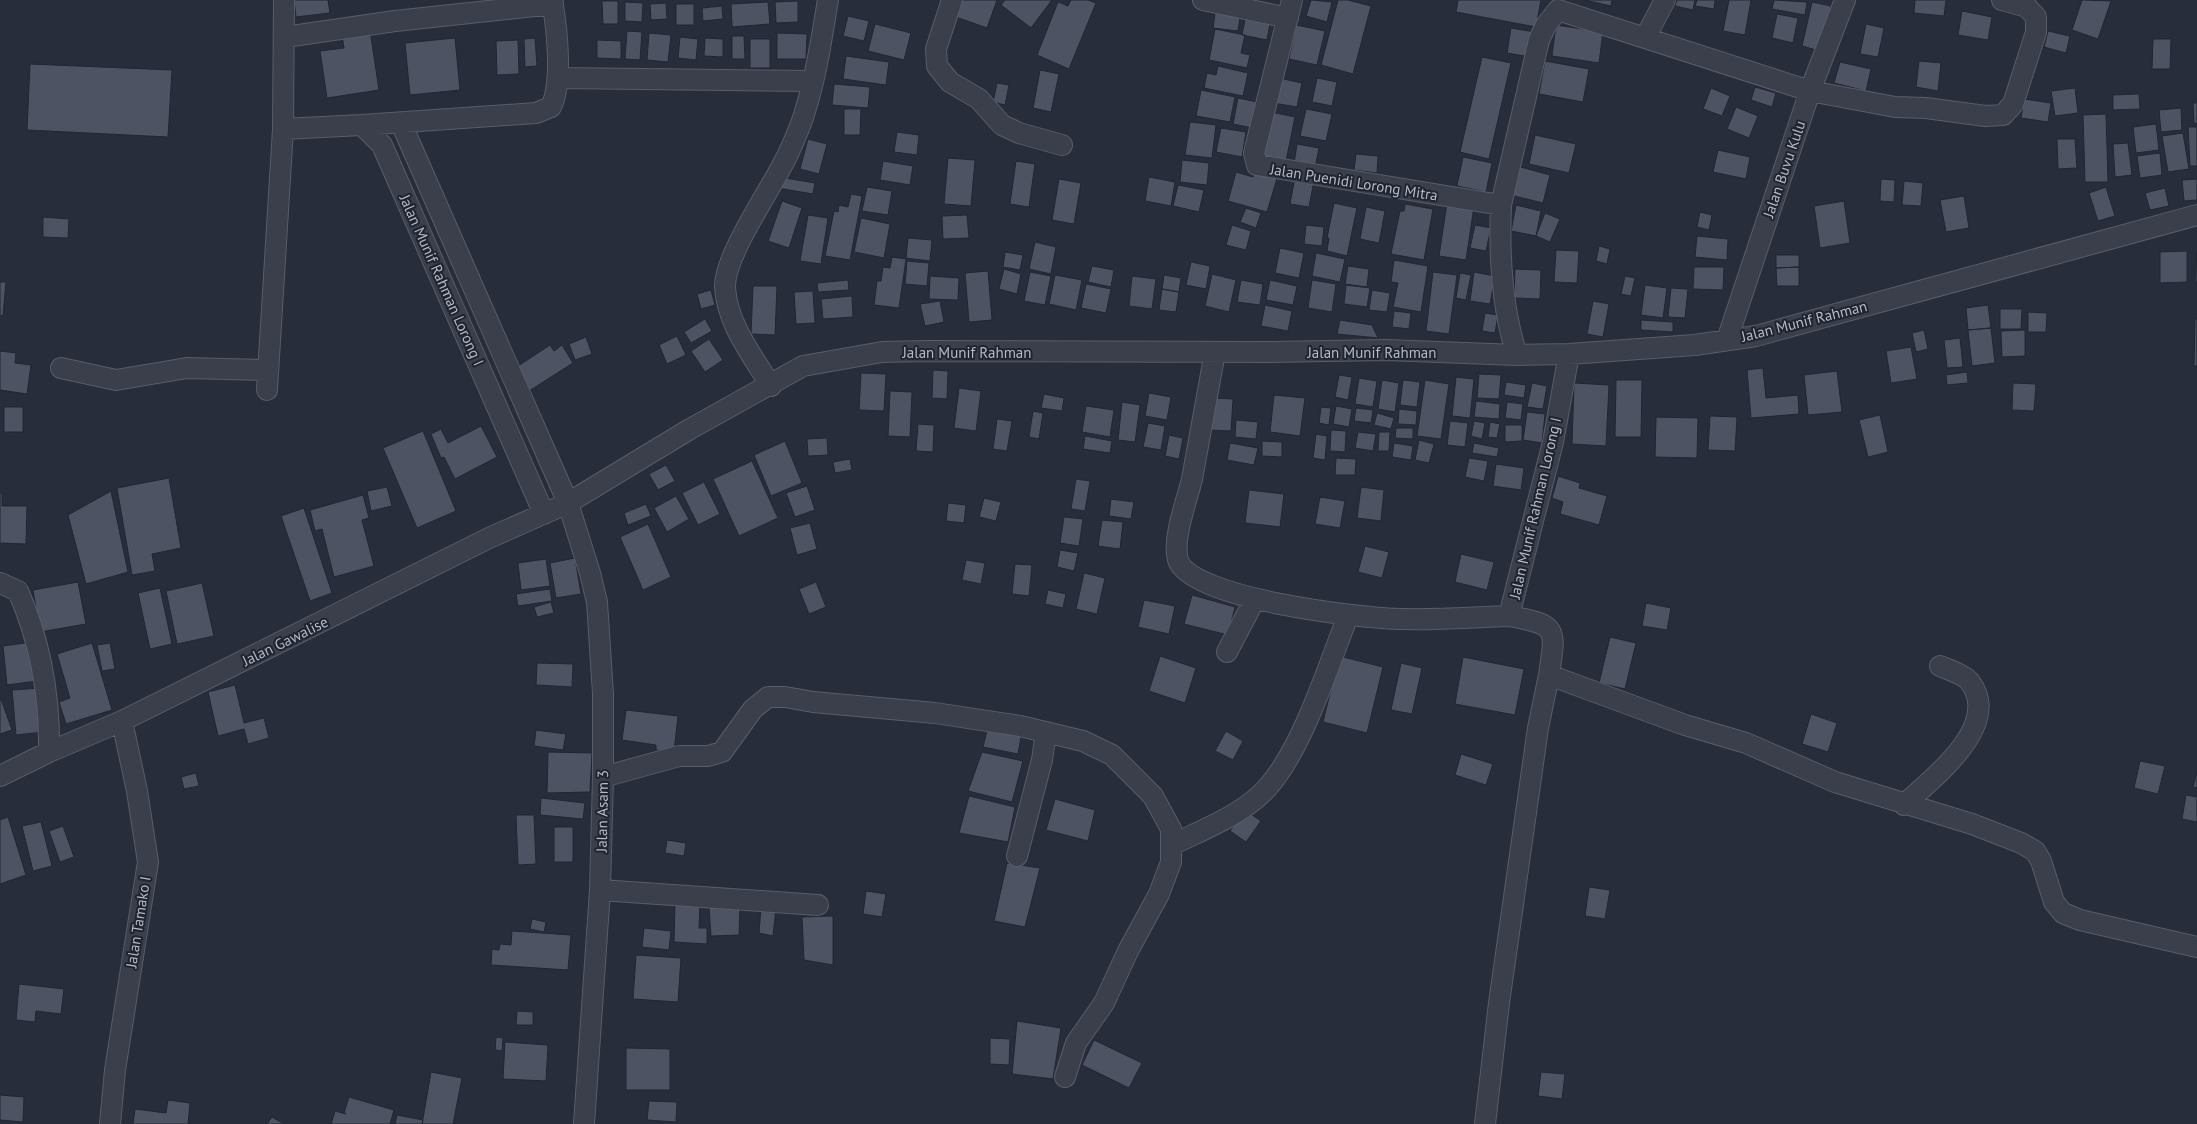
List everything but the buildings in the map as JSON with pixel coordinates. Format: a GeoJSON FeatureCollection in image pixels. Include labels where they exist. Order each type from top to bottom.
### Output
{"type":"FeatureCollection","features":[{"type":"Feature","properties":{"kind":"street"},"geometry":{"type":"LineString","coordinates":[[266,390],[283,129],[284,0]]}},
{"type":"Feature","properties":{"kind":"street"},"geometry":{"type":"LineString","coordinates":[[771,386],[742,340],[731,316],[725,286],[731,263],[751,219],[788,154],[806,108],[828,0]]}},
{"type":"Feature","properties":{"kind":"street"},"geometry":{"type":"LineString","coordinates":[[952,0],[936,49],[937,66],[950,82],[979,99],[1002,125],[1019,133],[1062,145]]}},
{"type":"Feature","properties":{"kind":"street"},"geometry":{"type":"LineString","coordinates":[[1203,0],[1290,9]]}},
{"type":"Feature","properties":{"kind":"street"},"geometry":{"type":"LineString","coordinates":[[1646,38],[1666,0]]}},
{"type":"Feature","properties":{"kind":"street","name":"Jalan Buvu Kulu"},"geometry":{"type":"LineString","coordinates":[[1727,340],[1810,91],[1845,0]]}},
{"type":"Feature","properties":{"kind":"street"},"geometry":{"type":"LineString","coordinates":[[1517,356],[1507,311],[1500,232],[1501,205],[1540,40],[1546,25],[1560,5],[1646,38],[1810,91],[1895,107],[2002,116],[2013,104],[2036,32],[2036,18],[2027,7],[2002,0]]}},
{"type":"Feature","properties":{"kind":"street"},"geometry":{"type":"LineString","coordinates":[[283,129],[536,113],[552,107],[556,98],[559,78],[552,2],[285,36]]}},
{"type":"Feature","properties":{"kind":"street","name":"Jalan Puenidi Lorong Mitra"},"geometry":{"type":"LineString","coordinates":[[1290,9],[1254,153],[1257,165],[1501,205]]}},
{"type":"Feature","properties":{"kind":"street"},"geometry":{"type":"LineString","coordinates":[[559,78],[812,81]]}},
{"type":"Feature","properties":{"kind":"street","name":"Jalan Asam 3"},"geometry":{"type":"LineString","coordinates":[[401,123],[568,503],[597,602],[602,676],[603,777],[600,890],[584,1124]]}},
{"type":"Feature","properties":{"kind":"street","name":"Jalan Munif Rahman Lorong I"},"geometry":{"type":"LineString","coordinates":[[362,125],[382,145],[544,514]]}},
{"type":"Feature","properties":{"kind":"street","name":"Jalan Munif Rahman"},"geometry":{"type":"LineString","coordinates":[[568,503],[690,429],[771,386],[803,366],[882,352],[1386,350],[1517,356],[1695,345],[1756,336],[2197,215]]}},
{"type":"Feature","properties":{"kind":"street","name":"Jalan Munif Rahman Lorong I"},"geometry":{"type":"LineString","coordinates":[[1215,352],[1192,478],[1178,538],[1178,561],[1194,578],[1205,584],[1255,599],[1348,616],[1402,619],[1509,616],[1553,442],[1569,354]]}},
{"type":"Feature","properties":{"kind":"street"},"geometry":{"type":"LineString","coordinates":[[60,368],[116,380],[187,368],[268,370]]}},
{"type":"Feature","properties":{"kind":"street","name":"Jalan Gawalise"},"geometry":{"type":"LineString","coordinates":[[0,776],[49,752],[122,721],[489,538],[568,503]]}},
{"type":"Feature","properties":{"kind":"street"},"geometry":{"type":"LineString","coordinates":[[0,583],[18,591],[27,611],[42,660],[50,711],[49,752]]}},
{"type":"Feature","properties":{"kind":"street"},"geometry":{"type":"LineString","coordinates":[[1227,652],[1255,599]]}},
{"type":"Feature","properties":{"kind":"street"},"geometry":{"type":"LineString","coordinates":[[1172,844],[1250,803],[1267,788],[1287,761],[1314,702],[1348,616]]}},
{"type":"Feature","properties":{"kind":"street"},"geometry":{"type":"LineString","coordinates":[[1485,1124],[1499,1003],[1538,728],[1554,641],[1551,630],[1542,622],[1509,616]]}},
{"type":"Feature","properties":{"kind":"street"},"geometry":{"type":"LineString","coordinates":[[1904,805],[1966,744],[1975,727],[1980,700],[1970,681],[1940,666]]}},
{"type":"Feature","properties":{"kind":"street"},"geometry":{"type":"LineString","coordinates":[[1549,675],[1685,725],[1746,743],[1835,782],[1996,833],[2035,851],[2041,861],[2054,902],[2063,913],[2080,920],[2197,947]]}},
{"type":"Feature","properties":{"kind":"street"},"geometry":{"type":"LineString","coordinates":[[603,777],[679,756],[708,756],[722,752],[753,709],[768,697],[785,697],[813,702],[935,712],[1020,726],[1083,741],[1112,755],[1153,796],[1171,829],[1171,862],[1159,894],[1128,951],[1104,1003],[1076,1043],[1065,1077]]}},
{"type":"Feature","properties":{"kind":"street","name":"Jalan Tamako I"},"geometry":{"type":"LineString","coordinates":[[110,1124],[115,1070],[148,862],[137,791],[122,721]]}},
{"type":"Feature","properties":{"kind":"street"},"geometry":{"type":"LineString","coordinates":[[1017,856],[1042,760],[1046,732]]}},
{"type":"Feature","properties":{"kind":"street"},"geometry":{"type":"LineString","coordinates":[[600,890],[818,905]]}}]}
